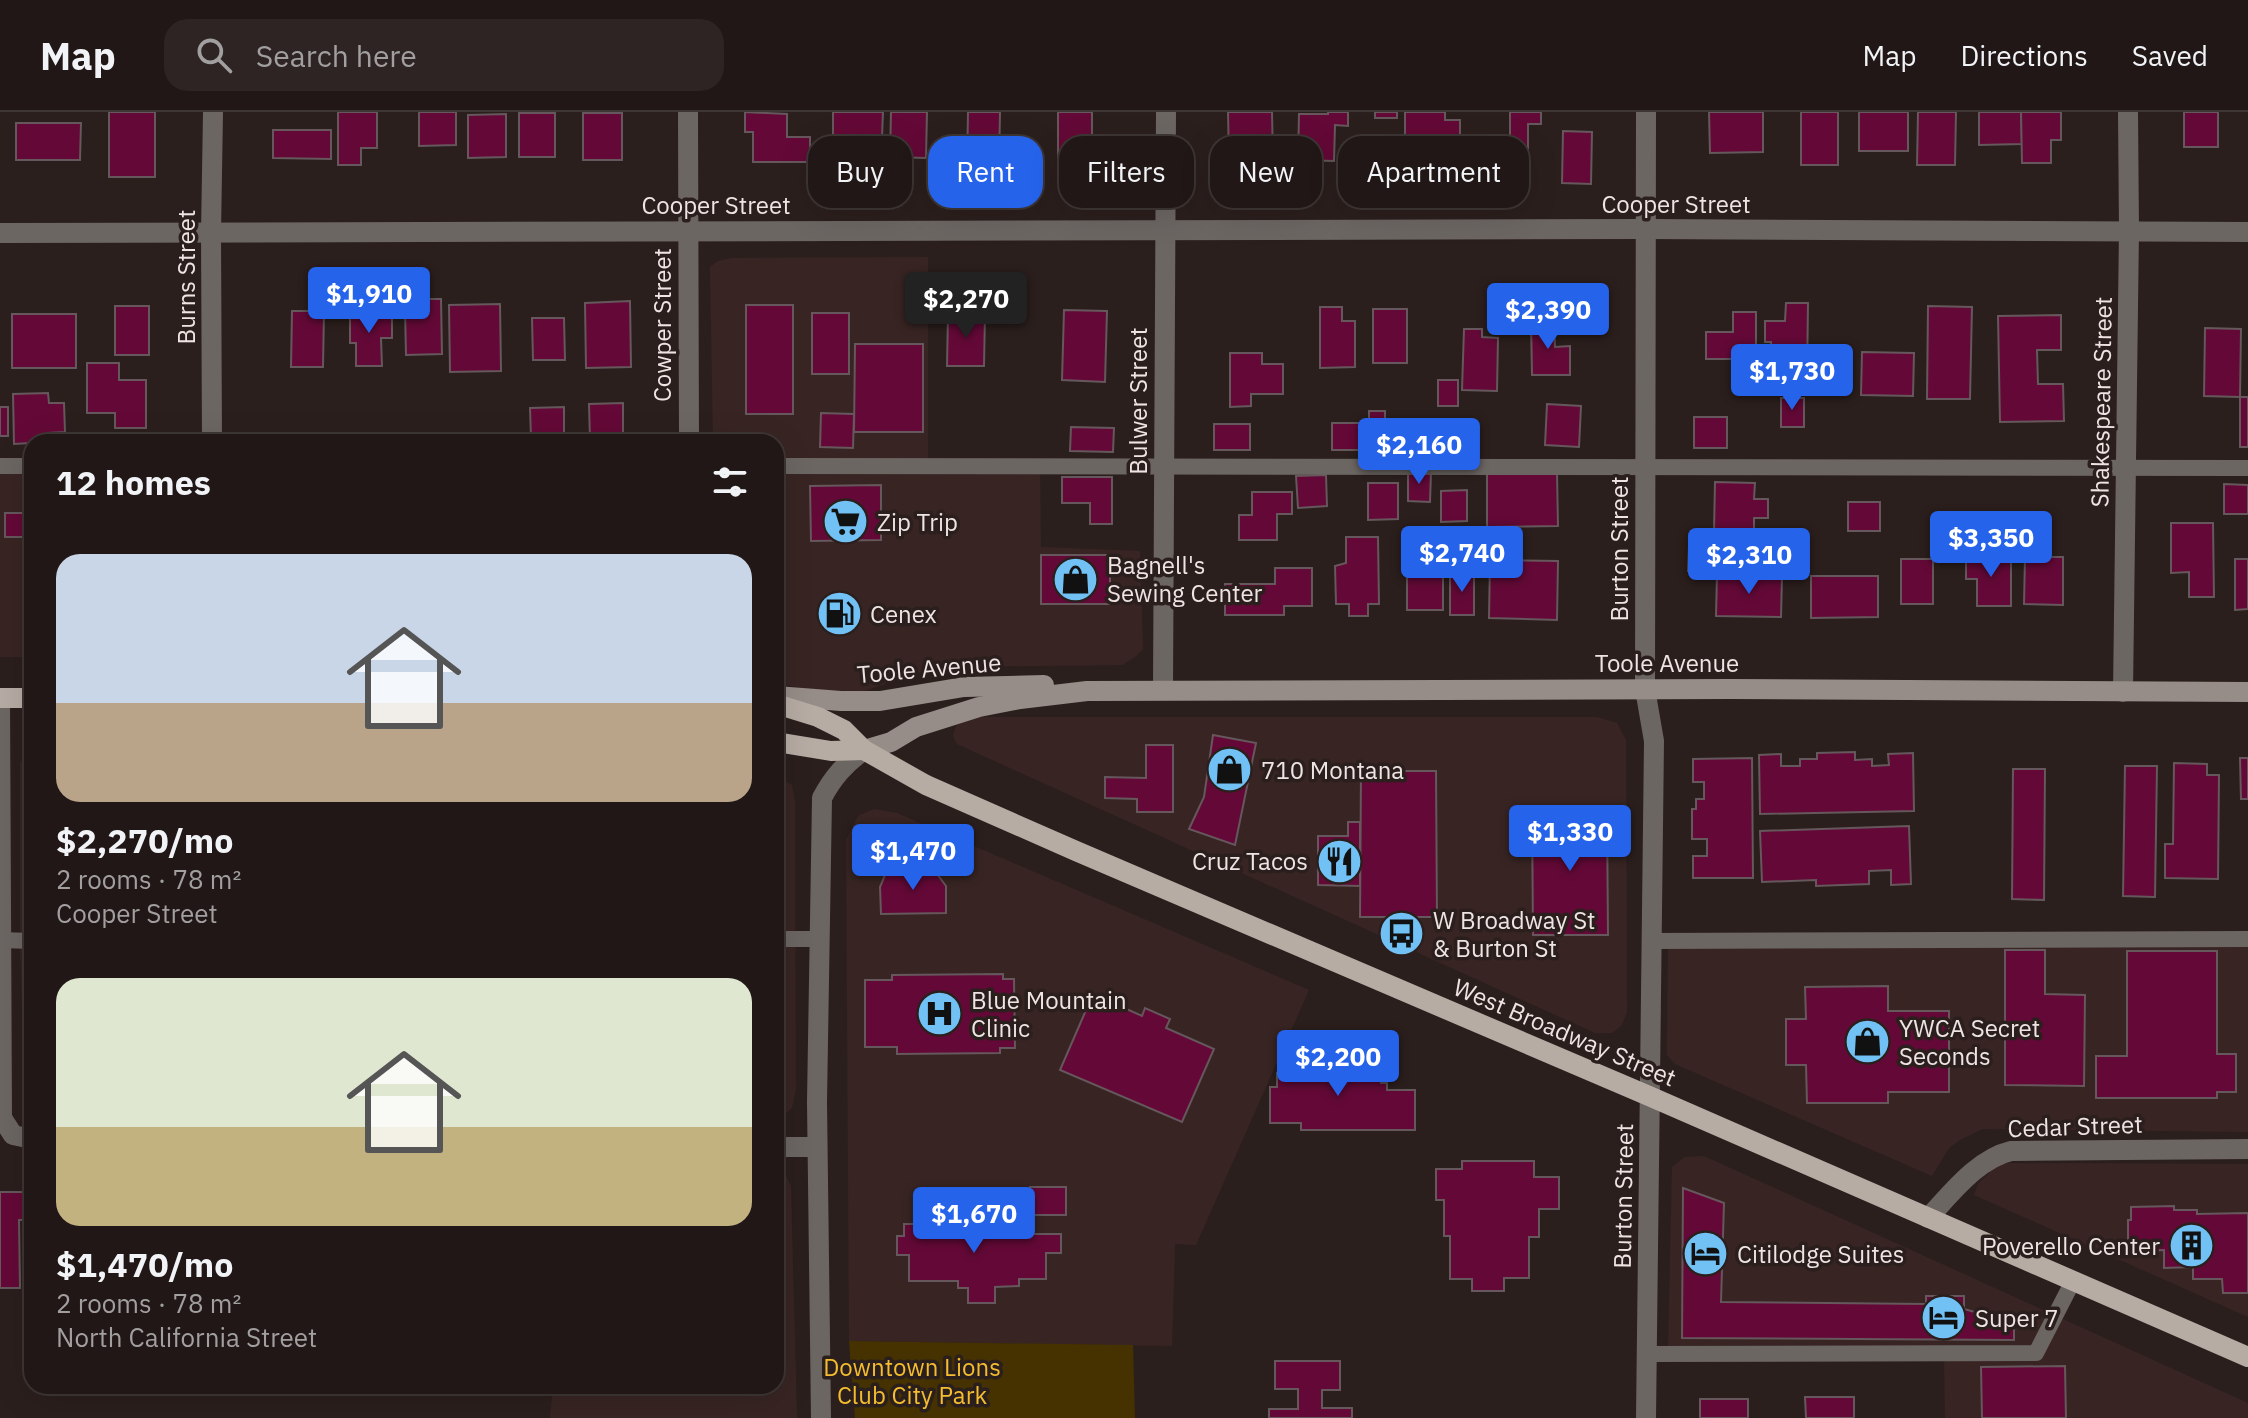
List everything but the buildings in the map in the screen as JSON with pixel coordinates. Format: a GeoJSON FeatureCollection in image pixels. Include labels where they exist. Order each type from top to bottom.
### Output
{"type":"FeatureCollection","features":[{"type":"Feature","properties":{"kind":"main road","name":"Toole Avenue"},"geometry":{"type":"LineString","coordinates":[[784,696],[880,701],[964,687],[1055,685],[1087,691]]}},
{"type":"Feature","properties":{"kind":"main road","name":"Toole Avenue"},"geometry":{"type":"LineString","coordinates":[[864,750],[891,742],[916,727],[979,707],[1087,691],[1645,689],[2248,692]]}},
{"type":"Feature","properties":{"kind":"main road"},"geometry":{"type":"LineString","coordinates":[[0,698],[24,698]]}},
{"type":"Feature","properties":{"kind":"main road","name":"West Broadway Street"},"geometry":{"type":"LineString","coordinates":[[784,706],[818,717],[844,730],[864,750],[926,785],[2248,1357]]}},
{"type":"Feature","properties":{"kind":"main road","name":"West Broadway Street"},"geometry":{"type":"LineString","coordinates":[[784,743],[831,751],[864,750]]}},
{"type":"Feature","properties":{"kind":"street","name":"Burns Street"},"geometry":{"type":"LineString","coordinates":[[212,434],[213,112]]}},
{"type":"Feature","properties":{"kind":"street","name":"Cowper Street"},"geometry":{"type":"LineString","coordinates":[[688,112],[689,434]]}},
{"type":"Feature","properties":{"kind":"street","name":"Bulwer Street"},"geometry":{"type":"LineString","coordinates":[[1163,689],[1166,112]]}},
{"type":"Feature","properties":{"kind":"street","name":"Burton Street"},"geometry":{"type":"LineString","coordinates":[[1646,112],[1645,689],[1654,741],[1646,1418]]}},
{"type":"Feature","properties":{"kind":"street","name":"Shakespeare Street"},"geometry":{"type":"LineString","coordinates":[[2123,692],[2128,112]]}},
{"type":"Feature","properties":{"kind":"street","name":"Cooper Street"},"geometry":{"type":"LineString","coordinates":[[0,233],[1645,229],[2248,232]]}},
{"type":"Feature","properties":{"kind":"street"},"geometry":{"type":"LineString","coordinates":[[0,698],[1,940],[12,1128]]}},
{"type":"Feature","properties":{"kind":"street"},"geometry":{"type":"LineString","coordinates":[[821,1418],[817,1147],[822,798],[834,775],[864,750]]}},
{"type":"Feature","properties":{"kind":"street"},"geometry":{"type":"LineString","coordinates":[[784,1147],[817,1147]]}},
{"type":"Feature","properties":{"kind":"street","name":"Cedar Street"},"geometry":{"type":"LineString","coordinates":[[1928,1218],[1988,1160],[2011,1151],[2248,1149]]}},
{"type":"Feature","properties":{"kind":"lane"},"geometry":{"type":"LineString","coordinates":[[0,466],[24,466]]}},
{"type":"Feature","properties":{"kind":"lane"},"geometry":{"type":"LineString","coordinates":[[784,466],[2248,468]]}},
{"type":"Feature","properties":{"kind":"lane"},"geometry":{"type":"LineString","coordinates":[[784,939],[820,939]]}},
{"type":"Feature","properties":{"kind":"lane"},"geometry":{"type":"LineString","coordinates":[[1650,941],[2248,939]]}},
{"type":"Feature","properties":{"kind":"lane"},"geometry":{"type":"LineString","coordinates":[[1,940],[24,941]]}},
{"type":"Feature","properties":{"kind":"lane"},"geometry":{"type":"LineString","coordinates":[[1647,1354],[2036,1353],[2073,1281]]}},
{"type":"Feature","properties":{"kind":"shaded area"},"geometry":{"type":"Polygon","coordinates":[[[928,257],[928,466],[1040,467],[1041,547],[1140,551],[1143,649],[1122,665],[936,667],[864,691],[810,690],[784,685],[784,434],[713,434],[710,267],[731,258],[928,257]]]}},
{"type":"Feature","properties":{"kind":"shaded area"},"geometry":{"type":"Polygon","coordinates":[[[0,466],[24,466],[24,657],[0,657],[0,466]]]}},
{"type":"Feature","properties":{"kind":"shaded area"},"geometry":{"type":"Polygon","coordinates":[[[977,717],[1597,717],[1617,723],[1626,740],[1627,1013],[1621,1026],[1612,1033],[1595,1033],[957,744],[953,736],[956,726],[977,717]]]}},
{"type":"Feature","properties":{"kind":"shaded area"},"geometry":{"type":"Polygon","coordinates":[[[24,758],[24,1072],[20,946],[20,763],[24,758]]]}},
{"type":"Feature","properties":{"kind":"shaded area"},"geometry":{"type":"Polygon","coordinates":[[[784,781],[792,785],[795,801],[796,1090],[792,1108],[784,1115],[784,781]]]}},
{"type":"Feature","properties":{"kind":"shaded area"},"geometry":{"type":"Polygon","coordinates":[[[874,809],[897,813],[1309,990],[1196,1245],[1175,1244],[1172,1346],[849,1341],[846,840],[858,816],[874,809]]]}},
{"type":"Feature","properties":{"kind":"shaded area"},"geometry":{"type":"Polygon","coordinates":[[[2248,939],[2248,1132],[1982,1129],[1949,1148],[1932,1176],[1675,1064],[1667,1055],[1668,941],[2248,939]]]}},
{"type":"Feature","properties":{"kind":"shaded area"},"geometry":{"type":"Polygon","coordinates":[[[1704,1156],[2248,1403],[2248,1418],[1945,1418],[1944,1354],[1668,1354],[1672,1167],[1685,1157],[1704,1156]]]}},
{"type":"Feature","properties":{"kind":"shaded area"},"geometry":{"type":"Polygon","coordinates":[[[2003,1163],[2248,1164],[2248,1317],[1974,1195],[1978,1184],[2003,1163]]]}},
{"type":"Feature","properties":{"kind":"shaded area"},"geometry":{"type":"Polygon","coordinates":[[[784,1171],[791,1186],[797,1418],[550,1418],[552,1394],[784,1394],[784,1171]]]}},
{"type":"Feature","properties":{"kind":"green space","name":"Downtown Lions Club City Park"},"geometry":{"type":"Polygon","coordinates":[[[849,1341],[1133,1345],[1135,1418],[855,1418],[849,1341]]]}},
{"type":"Feature","properties":{"kind":"place","name":"Zip Trip"},"geometry":{"type":"Point","coordinates":[846,522]}},
{"type":"Feature","properties":{"kind":"place","name":"Bagnell's Sewing Center"},"geometry":{"type":"Point","coordinates":[1076,579]}},
{"type":"Feature","properties":{"kind":"place","name":"Cenex"},"geometry":{"type":"Point","coordinates":[839,614]}},
{"type":"Feature","properties":{"kind":"place","name":"710 Montana"},"geometry":{"type":"Point","coordinates":[1230,770]}},
{"type":"Feature","properties":{"kind":"place","name":"Cruz Tacos"},"geometry":{"type":"Point","coordinates":[1339,861]}},
{"type":"Feature","properties":{"kind":"place","name":"W Broadway St & Burton St"},"geometry":{"type":"Point","coordinates":[1402,934]}},
{"type":"Feature","properties":{"kind":"place","name":"Blue Mountain Clinic"},"geometry":{"type":"Point","coordinates":[940,1014]}},
{"type":"Feature","properties":{"kind":"place","name":"YWCA Secret Seconds"},"geometry":{"type":"Point","coordinates":[1868,1042]}},
{"type":"Feature","properties":{"kind":"place","name":"Poverello Center"},"geometry":{"type":"Point","coordinates":[2191,1246]}},
{"type":"Feature","properties":{"kind":"place","name":"Citilodge Suites"},"geometry":{"type":"Point","coordinates":[1706,1254]}},
{"type":"Feature","properties":{"kind":"place","name":"Super 7"},"geometry":{"type":"Point","coordinates":[1944,1318]}}]}
